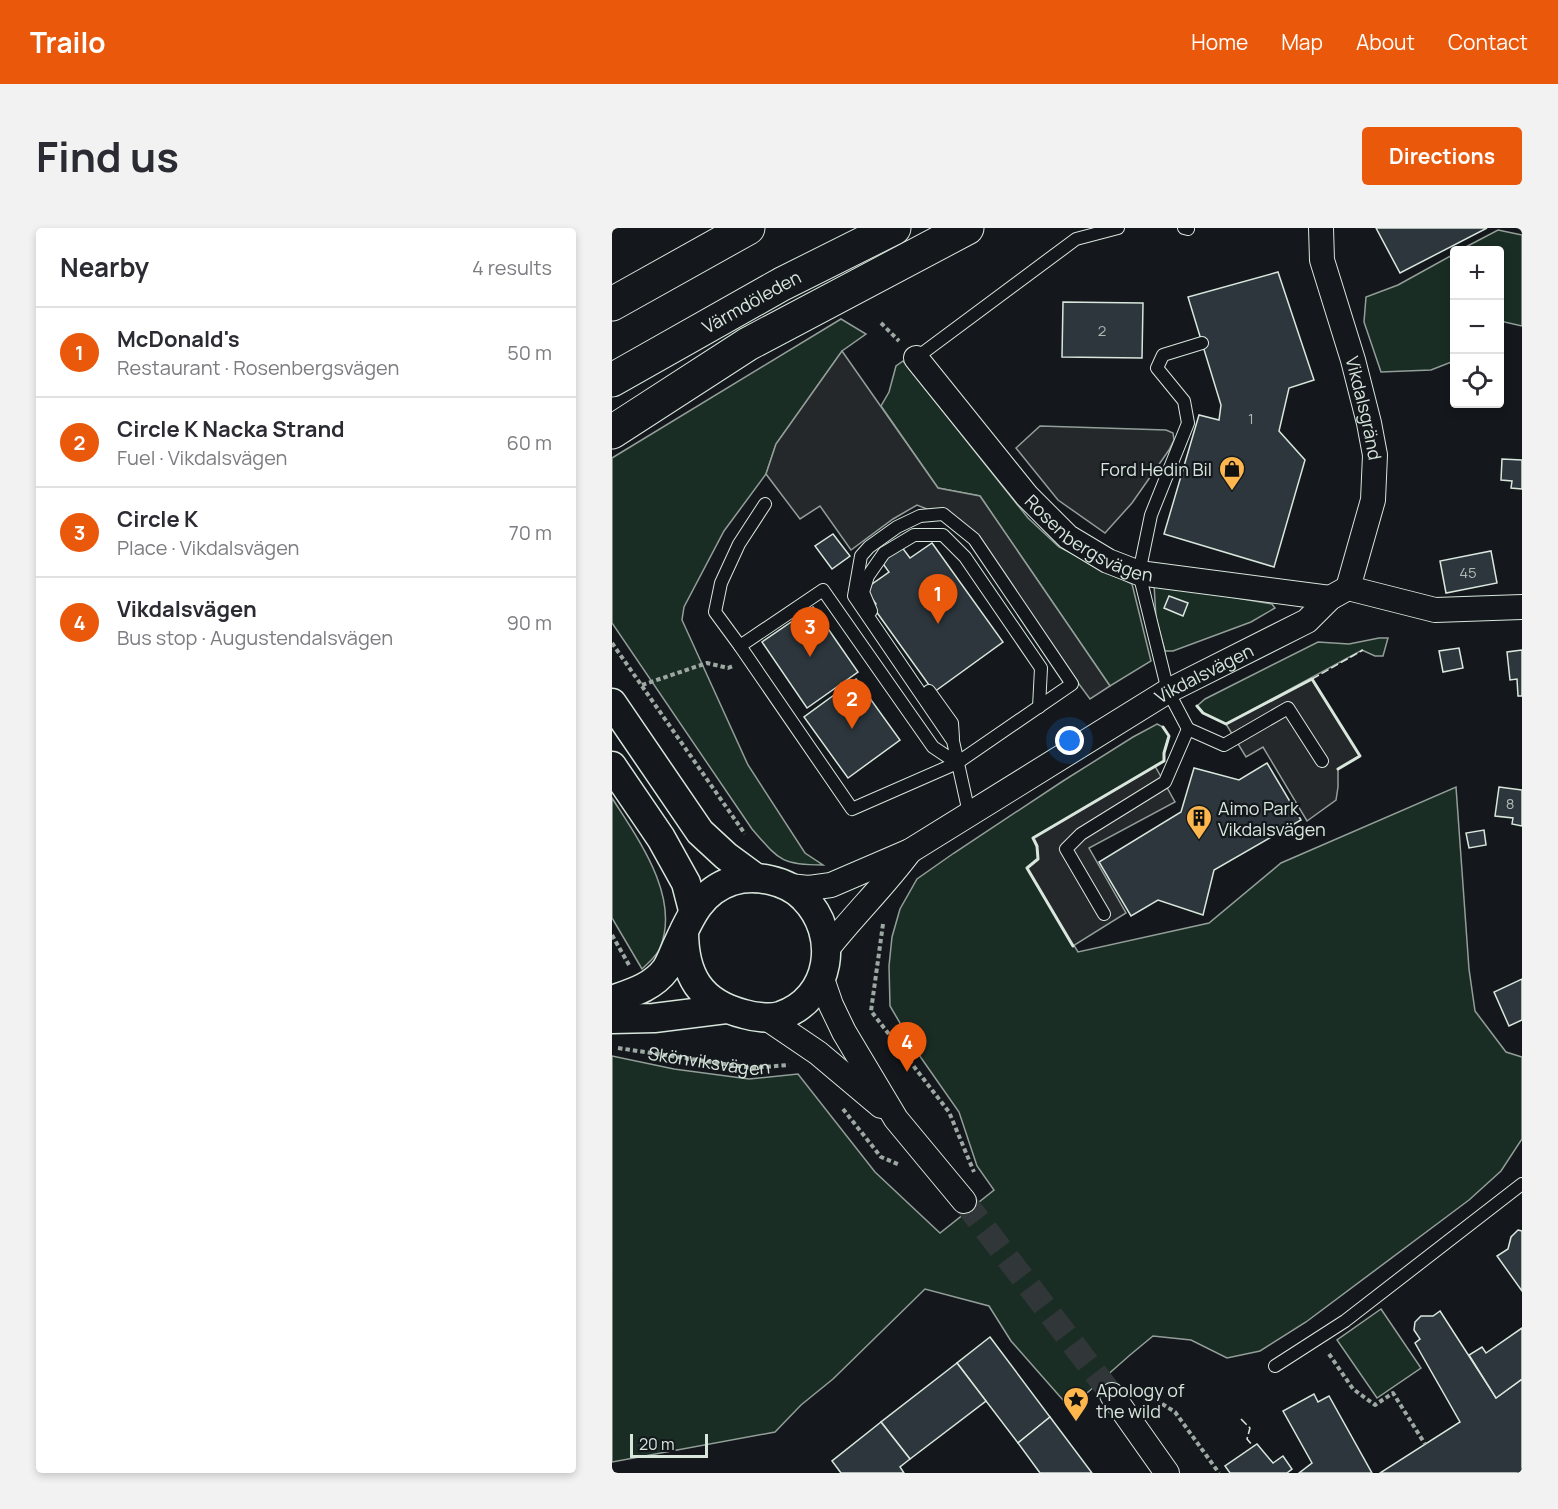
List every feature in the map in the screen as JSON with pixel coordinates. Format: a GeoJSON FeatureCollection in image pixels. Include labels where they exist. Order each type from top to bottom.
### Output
{"type":"FeatureCollection","features":[{"type":"Feature","properties":{"kind":"highway"},"geometry":{"type":"LineString","coordinates":[[612,304],[748,228]]}},
{"type":"Feature","properties":{"kind":"highway","name":"Värmdöleden"},"geometry":{"type":"LineString","coordinates":[[612,380],[782,284],[894,228]]}},
{"type":"Feature","properties":{"kind":"highway"},"geometry":{"type":"LineString","coordinates":[[612,432],[748,344],[967,228]]}},
{"type":"Feature","properties":{"kind":"street","name":"Vikdalsgränd"},"geometry":{"type":"LineString","coordinates":[[1321,228],[1322,260],[1353,360],[1375,455],[1373,500],[1339,593]]}},
{"type":"Feature","properties":{"kind":"street","name":"Rosenbergsvägen"},"geometry":{"type":"LineString","coordinates":[[916,358],[1027,496],[1068,537],[1108,561],[1139,573],[1339,593]]}},
{"type":"Feature","properties":{"kind":"street"},"geometry":{"type":"LineString","coordinates":[[1339,593],[1435,610],[1522,607]]}},
{"type":"Feature","properties":{"kind":"street","name":"Vikdalsvägen"},"geometry":{"type":"LineString","coordinates":[[789,886],[809,888],[831,885],[910,851],[1168,691],[1308,621],[1339,593]]}},
{"type":"Feature","properties":{"kind":"street"},"geometry":{"type":"LineString","coordinates":[[612,703],[699,832],[756,878]]}},
{"type":"Feature","properties":{"kind":"street"},"geometry":{"type":"LineString","coordinates":[[612,766],[661,838],[686,883],[688,921],[684,952],[690,972],[705,995],[726,1010],[752,1016],[778,1017],[802,1005],[817,987],[828,948],[820,919],[804,898],[789,886],[756,878],[732,881],[710,892],[688,921],[666,969],[643,989],[612,1000]]}},
{"type":"Feature","properties":{"kind":"street","name":"Vikdalsvägen"},"geometry":{"type":"LineString","coordinates":[[828,948],[868,899],[894,874],[910,851]]}},
{"type":"Feature","properties":{"kind":"street"},"geometry":{"type":"LineString","coordinates":[[821,976],[844,1032],[896,1119],[964,1202]]}},
{"type":"Feature","properties":{"kind":"street","name":"Skönviksvägen"},"geometry":{"type":"LineString","coordinates":[[612,1019],[654,1018],[726,1010]]}},
{"type":"Feature","properties":{"kind":"street"},"geometry":{"type":"LineString","coordinates":[[765,1017],[818,1053],[896,1119]]}},
{"type":"Feature","properties":{"kind":"street"},"geometry":{"type":"LineString","coordinates":[[1112,1395],[1167,1473]]}},
{"type":"Feature","properties":{"kind":"lane"},"geometry":{"type":"LineString","coordinates":[[916,358],[1076,240],[1118,228]]}},
{"type":"Feature","properties":{"kind":"lane"},"geometry":{"type":"LineString","coordinates":[[1202,343],[1163,355],[1157,368],[1184,401],[1188,423],[1151,516],[1139,573],[1168,691],[1188,729],[1224,745],[1288,708],[1322,762]]}},
{"type":"Feature","properties":{"kind":"lane"},"geometry":{"type":"LineString","coordinates":[[765,504],[739,544],[721,584],[715,612],[852,809],[957,763],[1072,684],[974,538],[943,514],[920,516],[897,527],[869,547],[861,556],[854,596],[953,741]]}},
{"type":"Feature","properties":{"kind":"lane"},"geometry":{"type":"LineString","coordinates":[[969,813],[957,763],[952,723],[868,606],[863,592],[868,576],[884,553],[914,535],[943,535],[965,557],[1041,668],[1039,707]]}},
{"type":"Feature","properties":{"kind":"lane"},"geometry":{"type":"LineString","coordinates":[[740,646],[823,590],[933,747],[957,763]]}},
{"type":"Feature","properties":{"kind":"lane"},"geometry":{"type":"LineString","coordinates":[[1104,914],[1066,849],[1081,834],[1165,782],[1188,729]]}},
{"type":"Feature","properties":{"kind":"lane"},"geometry":{"type":"LineString","coordinates":[[1275,1366],[1319,1338],[1404,1277],[1522,1184]]}},
{"type":"Feature","properties":{"kind":"path"},"geometry":{"type":"LineString","coordinates":[[612,643],[748,838]]}},
{"type":"Feature","properties":{"kind":"path"},"geometry":{"type":"LineString","coordinates":[[642,685],[707,663],[728,668]]}},
{"type":"Feature","properties":{"kind":"path"},"geometry":{"type":"LineString","coordinates":[[868,899],[884,919],[871,1011],[949,1112],[976,1177]]}},
{"type":"Feature","properties":{"kind":"path"},"geometry":{"type":"LineString","coordinates":[[612,935],[629,966]]}},
{"type":"Feature","properties":{"kind":"path","name":"Skönviksvägen"},"geometry":{"type":"LineString","coordinates":[[612,1047],[751,1068],[797,1064]]}},
{"type":"Feature","properties":{"kind":"path"},"geometry":{"type":"LineString","coordinates":[[666,1047],[671,1056]]}},
{"type":"Feature","properties":{"kind":"path"},"geometry":{"type":"LineString","coordinates":[[840,1106],[881,1157],[905,1167]]}},
{"type":"Feature","properties":{"kind":"path"},"geometry":{"type":"LineString","coordinates":[[1319,1338],[1353,1389],[1375,1405],[1393,1393],[1425,1444]]}},
{"type":"Feature","properties":{"kind":"path"},"geometry":{"type":"LineString","coordinates":[[1140,1390],[1174,1412],[1219,1473]]}},
{"type":"Feature","properties":{"kind":"green space"},"geometry":{"type":"Polygon","coordinates":[[[1498,230],[1522,235],[1522,326],[1504,322],[1504,246],[1468,246],[1498,230]]]}},
{"type":"Feature","properties":{"kind":"green space"},"geometry":{"type":"Polygon","coordinates":[[[1450,256],[1450,363],[1431,370],[1381,372],[1364,322],[1366,297],[1398,285],[1450,256]]]}},
{"type":"Feature","properties":{"kind":"green space"},"geometry":{"type":"Polygon","coordinates":[[[841,319],[866,334],[842,351],[776,444],[766,474],[724,531],[684,607],[682,620],[748,765],[805,853],[823,865],[809,865],[782,859],[752,829],[612,623],[612,458],[841,319]]]}},
{"type":"Feature","properties":{"kind":"green space"},"geometry":{"type":"Polygon","coordinates":[[[903,361],[1028,518],[1059,547],[1132,584],[1151,661],[1110,686],[980,496],[938,488],[881,406],[889,392],[896,366],[903,361]]]}},
{"type":"Feature","properties":{"kind":"green space"},"geometry":{"type":"Polygon","coordinates":[[[1154,584],[1272,604],[1275,608],[1251,622],[1173,651],[1165,651],[1156,618],[1154,584]]]}},
{"type":"Feature","properties":{"kind":"green space"},"geometry":{"type":"Polygon","coordinates":[[[1388,638],[1383,656],[1375,656],[1362,650],[1226,724],[1203,713],[1197,706],[1205,699],[1318,642],[1349,644],[1388,638]]]}},
{"type":"Feature","properties":{"kind":"green space"},"geometry":{"type":"Polygon","coordinates":[[[1157,724],[1163,727],[1169,736],[1164,761],[1033,838],[1039,853],[1038,859],[1027,868],[1078,952],[1209,923],[1281,863],[1456,787],[1469,969],[1475,1011],[1506,1052],[1522,1057],[1522,1139],[1501,1171],[1469,1200],[1306,1322],[1260,1351],[1227,1358],[1191,1340],[1153,1336],[1070,1408],[1011,1341],[989,1306],[925,1289],[775,1432],[612,1462],[612,1056],[674,1069],[749,1079],[798,1074],[875,1172],[940,1233],[994,1190],[977,1166],[959,1112],[917,1052],[890,1006],[889,966],[892,937],[900,909],[917,879],[1063,781],[1157,724]]]}},
{"type":"Feature","properties":{"kind":"green space"},"geometry":{"type":"Polygon","coordinates":[[[612,798],[654,869],[665,909],[665,929],[660,948],[655,957],[642,969],[612,918],[612,798]]]}},
{"type":"Feature","properties":{"kind":"green space"},"geometry":{"type":"Polygon","coordinates":[[[1381,1309],[1421,1368],[1377,1398],[1337,1340],[1381,1309]]]}},
{"type":"Feature","properties":{"kind":"shaded area"},"geometry":{"type":"Polygon","coordinates":[[[842,351],[938,488],[980,496],[1110,686],[1090,699],[973,540],[942,515],[917,505],[893,519],[851,550],[820,506],[800,519],[766,474],[776,444],[842,351]]]}},
{"type":"Feature","properties":{"kind":"shaded area"},"geometry":{"type":"Polygon","coordinates":[[[1040,426],[1166,430],[1173,433],[1174,440],[1132,503],[1105,533],[1058,500],[1016,448],[1040,426]]]}},
{"type":"Feature","properties":{"kind":"shaded area"},"geometry":{"type":"Polygon","coordinates":[[[1312,679],[1360,756],[1338,769],[1336,800],[1307,821],[1263,747],[1246,757],[1226,724],[1312,679]]]}},
{"type":"Feature","properties":{"kind":"shaded area"},"geometry":{"type":"Polygon","coordinates":[[[1155,766],[1175,802],[1089,848],[1126,913],[1073,946],[1027,868],[1038,859],[1037,846],[1033,838],[1155,766]]]}},
{"type":"Feature","properties":{"kind":"building"},"geometry":{"type":"Polygon","coordinates":[[[1376,228],[1487,228],[1450,246],[1400,273],[1376,228]]]}},
{"type":"Feature","properties":{"kind":"building"},"geometry":{"type":"Polygon","coordinates":[[[1278,272],[1314,380],[1289,388],[1279,431],[1305,460],[1274,567],[1164,534],[1199,415],[1219,420],[1221,405],[1188,297],[1278,272]]]}},
{"type":"Feature","properties":{"kind":"building"},"geometry":{"type":"Polygon","coordinates":[[[1063,302],[1143,303],[1142,358],[1062,357],[1063,302]]]}},
{"type":"Feature","properties":{"kind":"building"},"geometry":{"type":"Polygon","coordinates":[[[1502,459],[1522,460],[1522,489],[1511,488],[1512,481],[1501,480],[1502,459]]]}},
{"type":"Feature","properties":{"kind":"building"},"geometry":{"type":"Polygon","coordinates":[[[833,534],[850,556],[832,569],[815,546],[833,534]]]}},
{"type":"Feature","properties":{"kind":"building"},"geometry":{"type":"Polygon","coordinates":[[[932,543],[1003,642],[934,692],[873,607],[876,604],[865,589],[889,572],[881,561],[901,546],[910,558],[932,543]]]}},
{"type":"Feature","properties":{"kind":"building"},"geometry":{"type":"Polygon","coordinates":[[[1491,551],[1497,583],[1446,593],[1440,561],[1491,551]]]}},
{"type":"Feature","properties":{"kind":"building"},"geometry":{"type":"Polygon","coordinates":[[[1169,596],[1188,603],[1183,616],[1164,608],[1169,596]]]}},
{"type":"Feature","properties":{"kind":"building"},"geometry":{"type":"Polygon","coordinates":[[[813,607],[858,672],[807,708],[762,642],[813,607]]]}},
{"type":"Feature","properties":{"kind":"building"},"geometry":{"type":"Polygon","coordinates":[[[1459,648],[1463,668],[1443,672],[1439,651],[1459,648]]]}},
{"type":"Feature","properties":{"kind":"building"},"geometry":{"type":"Polygon","coordinates":[[[1522,650],[1522,696],[1518,696],[1517,679],[1510,680],[1507,652],[1522,650]]]}},
{"type":"Feature","properties":{"kind":"building"},"geometry":{"type":"Polygon","coordinates":[[[856,679],[900,740],[848,778],[804,717],[856,679]]]}},
{"type":"Feature","properties":{"kind":"building","name":"Aimo Park Vikdalsvägen"},"geometry":{"type":"Polygon","coordinates":[[[1267,763],[1301,820],[1214,870],[1203,915],[1158,900],[1131,916],[1099,862],[1181,812],[1194,768],[1239,780],[1267,763]]]}},
{"type":"Feature","properties":{"kind":"building"},"geometry":{"type":"Polygon","coordinates":[[[1499,787],[1522,790],[1522,826],[1512,824],[1513,818],[1495,816],[1499,787]]]}},
{"type":"Feature","properties":{"kind":"building"},"geometry":{"type":"Polygon","coordinates":[[[1484,830],[1486,845],[1469,848],[1466,833],[1484,830]]]}},
{"type":"Feature","properties":{"kind":"building"},"geometry":{"type":"Polygon","coordinates":[[[1522,979],[1522,1020],[1509,1026],[1494,992],[1522,979]]]}},
{"type":"Feature","properties":{"kind":"building"},"geometry":{"type":"Polygon","coordinates":[[[1518,1230],[1522,1231],[1522,1291],[1497,1256],[1508,1249],[1511,1237],[1518,1230]]]}},
{"type":"Feature","properties":{"kind":"building"},"geometry":{"type":"Polygon","coordinates":[[[1440,1311],[1496,1398],[1522,1379],[1522,1473],[1380,1473],[1460,1422],[1415,1343],[1420,1339],[1414,1330],[1415,1322],[1421,1316],[1433,1316],[1440,1311]]]}},
{"type":"Feature","properties":{"kind":"building"},"geometry":{"type":"Polygon","coordinates":[[[1522,1328],[1522,1379],[1496,1398],[1469,1355],[1482,1347],[1486,1353],[1522,1328]]]}},
{"type":"Feature","properties":{"kind":"building"},"geometry":{"type":"Polygon","coordinates":[[[990,1337],[1050,1417],[1018,1443],[957,1363],[990,1337]]]}},
{"type":"Feature","properties":{"kind":"building"},"geometry":{"type":"Polygon","coordinates":[[[957,1363],[986,1401],[910,1459],[881,1422],[957,1363]]]}},
{"type":"Feature","properties":{"kind":"building"},"geometry":{"type":"Polygon","coordinates":[[[1314,1394],[1318,1402],[1329,1396],[1372,1473],[1299,1473],[1312,1463],[1283,1411],[1314,1394]]]}},
{"type":"Feature","properties":{"kind":"building"},"geometry":{"type":"Polygon","coordinates":[[[1050,1417],[1092,1473],[1040,1473],[1018,1443],[1050,1417]]]}},
{"type":"Feature","properties":{"kind":"building"},"geometry":{"type":"Polygon","coordinates":[[[881,1422],[910,1459],[900,1467],[904,1473],[841,1473],[832,1461],[881,1422]]]}},
{"type":"Feature","properties":{"kind":"building"},"geometry":{"type":"Polygon","coordinates":[[[1257,1444],[1273,1463],[1283,1456],[1292,1469],[1287,1473],[1230,1473],[1225,1466],[1257,1444]]]}},
{"type":"Feature","properties":{"kind":"tunnel"},"geometry":{"type":"LineString","coordinates":[[964,1201],[1112,1395]]}},
{"type":"Feature","properties":{"kind":"fence"},"geometry":{"type":"LineString","coordinates":[[1312,679],[1363,650]]}},
{"type":"Feature","properties":{"kind":"fence"},"geometry":{"type":"LineString","coordinates":[[1241,1419],[1250,1428],[1247,1439],[1253,1446]]}},
{"type":"Feature","properties":{"kind":"wall"},"geometry":{"type":"LineString","coordinates":[[1197,706],[1203,713],[1226,724],[1312,679],[1360,756],[1338,769]]}},
{"type":"Feature","properties":{"kind":"wall"},"geometry":{"type":"LineString","coordinates":[[1073,946],[1027,868],[1038,859],[1037,846],[1033,838],[1164,761],[1169,736],[1163,727]]}},
{"type":"Feature","properties":{"kind":"place","name":"Ford Hedin Bil"},"geometry":{"type":"Point","coordinates":[1232,492]}},
{"type":"Feature","properties":{"kind":"place","name":"McDonald's"},"geometry":{"type":"Point","coordinates":[938,624]}},
{"type":"Feature","properties":{"kind":"place","name":"Circle K"},"geometry":{"type":"Point","coordinates":[810,657]}},
{"type":"Feature","properties":{"kind":"place","name":"Circle K Nacka Strand"},"geometry":{"type":"Point","coordinates":[852,729]}},
{"type":"Feature","properties":{"kind":"place","name":"Aimo Park Vikdalsvägen"},"geometry":{"type":"Point","coordinates":[1199,841]}},
{"type":"Feature","properties":{"kind":"place","name":"Vikdalsvägen"},"geometry":{"type":"Point","coordinates":[907,1072]}},
{"type":"Feature","properties":{"kind":"place","name":"Apology of the wild"},"geometry":{"type":"Point","coordinates":[1076,1423]}}]}
